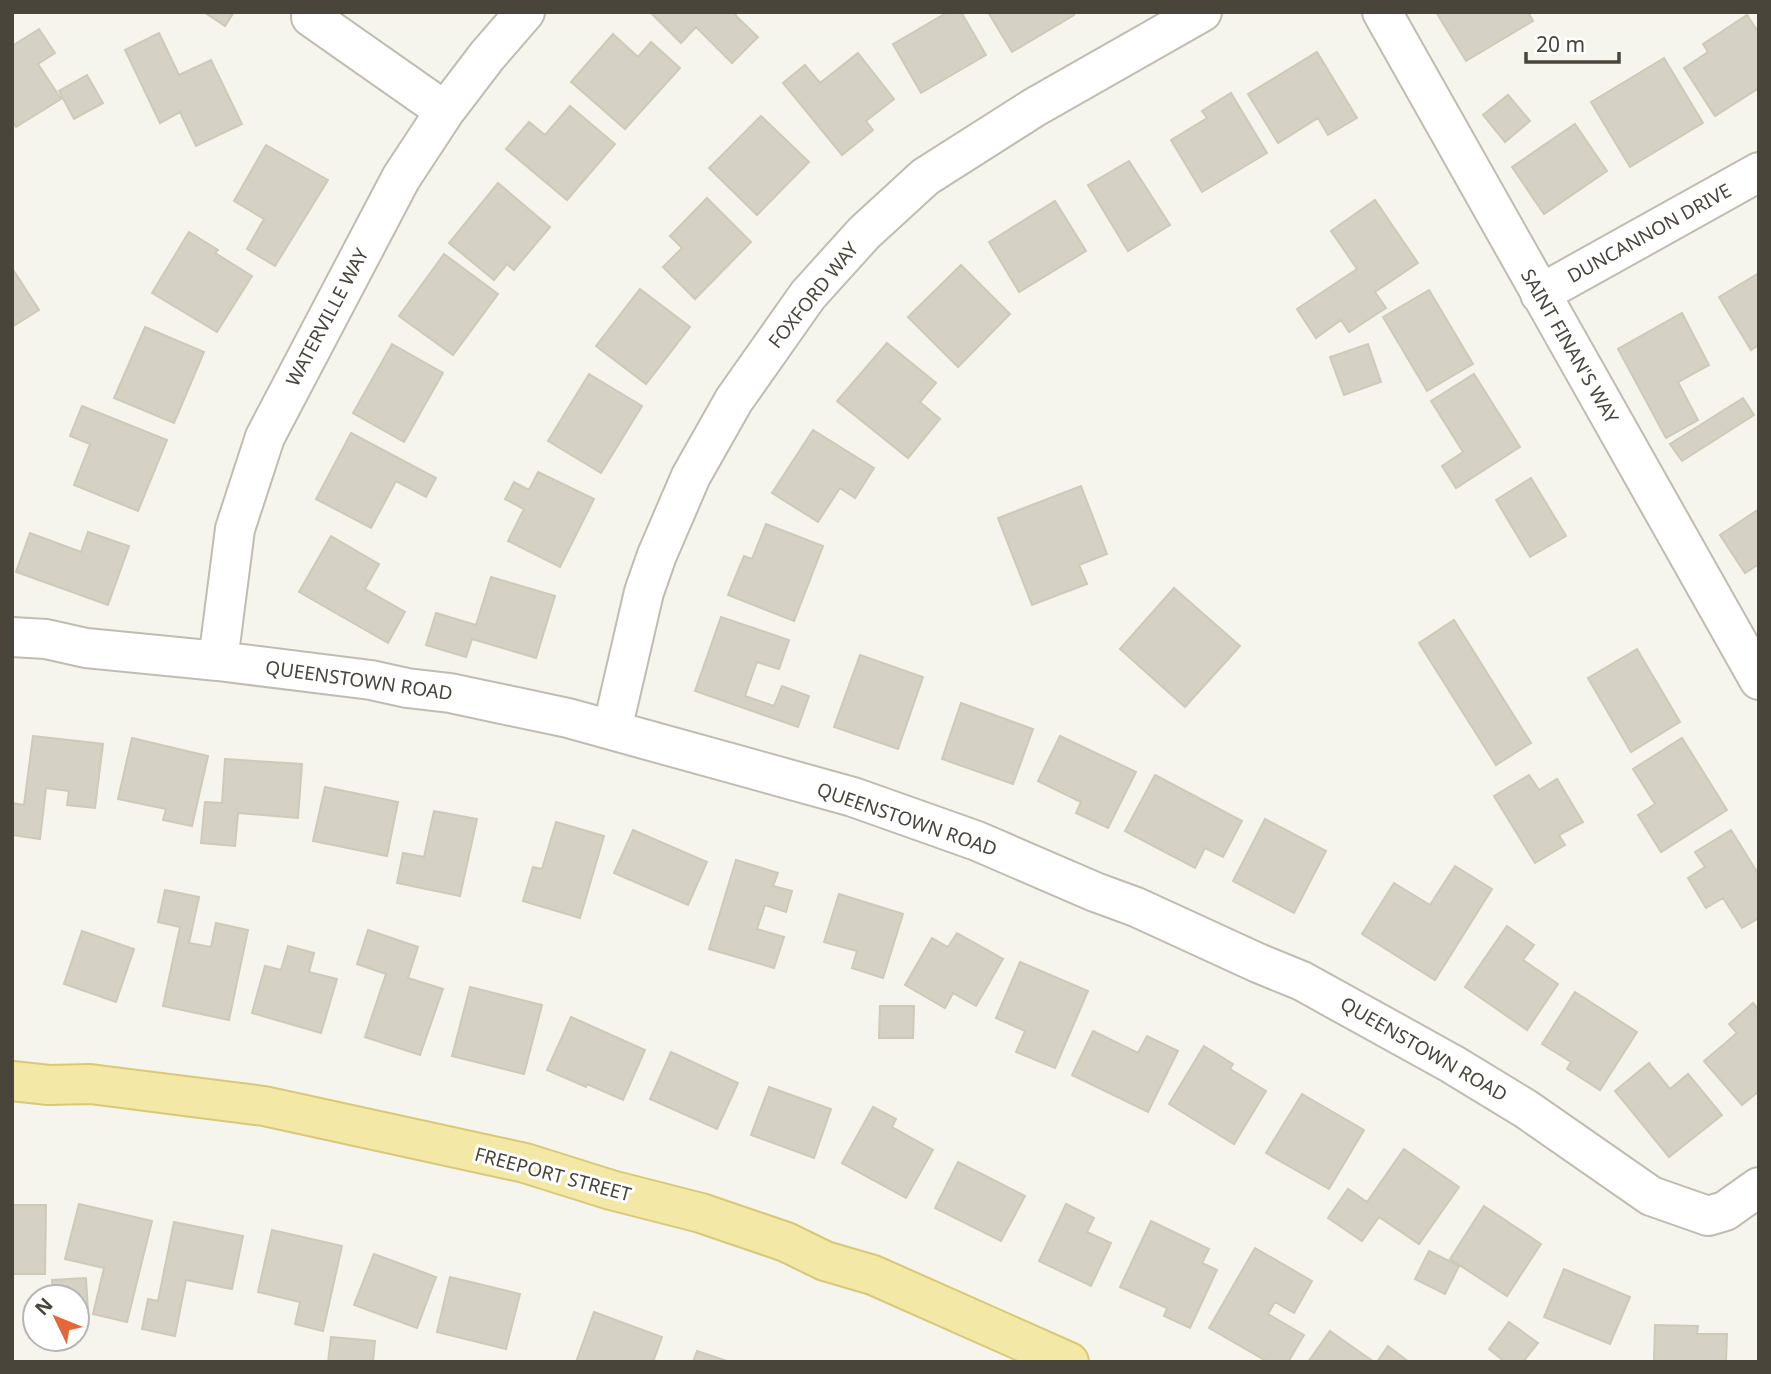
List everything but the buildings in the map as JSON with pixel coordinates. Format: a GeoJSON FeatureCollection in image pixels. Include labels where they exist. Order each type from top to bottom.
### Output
{"type":"FeatureCollection","features":[{"type":"Feature","properties":{"kind":"main road","name":"FREEPORT STREET"},"geometry":{"type":"LineString","coordinates":[[12,1081],[49,1085],[90,1084],[264,1106],[525,1163],[611,1190],[701,1213],[786,1242],[825,1261],[873,1275],[1069,1362]]}},
{"type":"Feature","properties":{"kind":"street","name":"WATERVILLE WAY"},"geometry":{"type":"LineString","coordinates":[[218,661],[235,528],[265,437],[401,178],[445,111],[525,12]]}},
{"type":"Feature","properties":{"kind":"street","name":"FOXFORD WAY"},"geometry":{"type":"LineString","coordinates":[[612,730],[644,592],[691,476],[734,400],[808,295],[863,233],[925,177],[1035,107],[1202,12]]}},
{"type":"Feature","properties":{"kind":"street","name":"SAINT FINAN'S WAY"},"geometry":{"type":"LineString","coordinates":[[1382,12],[1540,294],[1753,657]]}},
{"type":"Feature","properties":{"kind":"street"},"geometry":{"type":"LineString","coordinates":[[311,17],[445,111]]}},
{"type":"Feature","properties":{"kind":"street","name":"DUNCANNON DRIVE"},"geometry":{"type":"LineString","coordinates":[[1540,294],[1759,172]]}},
{"type":"Feature","properties":{"kind":"street","name":"QUEENSTOWN ROAD"},"geometry":{"type":"LineString","coordinates":[[12,638],[46,639],[86,648],[218,661],[450,693],[568,718],[853,797],[977,841],[1136,907],[1302,981],[1352,1007],[1526,1109],[1651,1196],[1709,1216],[1726,1211],[1759,1187]]}}]}
